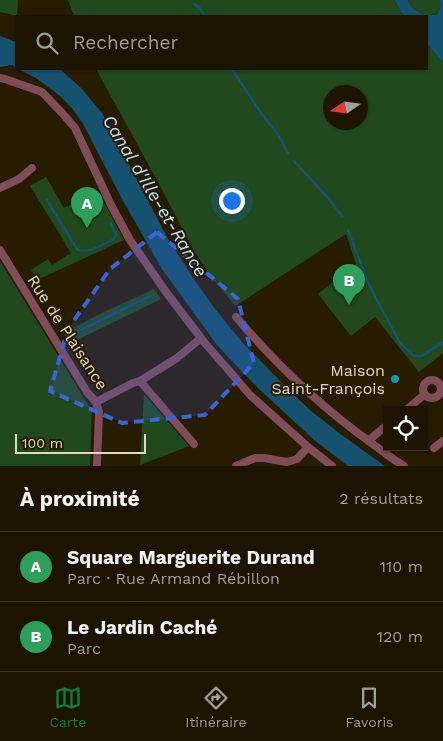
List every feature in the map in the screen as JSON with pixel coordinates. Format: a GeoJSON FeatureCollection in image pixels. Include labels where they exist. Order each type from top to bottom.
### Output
{"type":"FeatureCollection","features":[{"type":"Feature","properties":{"kind":"street"},"geometry":{"type":"LineString","coordinates":[[0,78],[42,92],[64,114],[75,128],[111,205],[130,240],[200,338],[250,395],[332,466]]}},
{"type":"Feature","properties":{"kind":"street"},"geometry":{"type":"LineString","coordinates":[[0,188],[19,179],[32,168]]}},
{"type":"Feature","properties":{"kind":"street","name":"Rue de Plaisance"},"geometry":{"type":"LineString","coordinates":[[0,250],[87,392],[96,402],[140,381],[177,358],[200,338]]}},
{"type":"Feature","properties":{"kind":"street"},"geometry":{"type":"LineString","coordinates":[[236,317],[286,372],[317,400],[356,432],[404,466]]}},
{"type":"Feature","properties":{"kind":"street"},"geometry":{"type":"LineString","coordinates":[[430,380],[436,381],[440,386],[440,393],[437,396],[430,397],[425,394],[424,384],[430,380]]}},
{"type":"Feature","properties":{"kind":"street"},"geometry":{"type":"LineString","coordinates":[[140,381],[194,444]]}},
{"type":"Feature","properties":{"kind":"street"},"geometry":{"type":"LineString","coordinates":[[411,406],[425,394]]}},
{"type":"Feature","properties":{"kind":"street"},"geometry":{"type":"LineString","coordinates":[[437,396],[443,402]]}},
{"type":"Feature","properties":{"kind":"street"},"geometry":{"type":"LineString","coordinates":[[96,402],[99,412],[96,466]]}},
{"type":"Feature","properties":{"kind":"street"},"geometry":{"type":"LineString","coordinates":[[368,441],[383,428]]}},
{"type":"Feature","properties":{"kind":"street"},"geometry":{"type":"LineString","coordinates":[[434,448],[443,441]]}},
{"type":"Feature","properties":{"kind":"street"},"geometry":{"type":"LineString","coordinates":[[236,466],[255,458],[287,462],[297,459],[308,447]]}},
{"type":"Feature","properties":{"kind":"highlighted area"},"geometry":{"type":"Polygon","coordinates":[[[157,232],[238,299],[254,363],[205,415],[122,423],[50,391],[68,329],[110,269],[157,232]]]}},
{"type":"Feature","properties":{"kind":"green space"},"geometry":{"type":"Polygon","coordinates":[[[0,0],[18,0],[17,15],[0,12],[0,0]]]}},
{"type":"Feature","properties":{"kind":"green space"},"geometry":{"type":"Polygon","coordinates":[[[68,0],[395,0],[403,15],[74,15],[68,0]]]}},
{"type":"Feature","properties":{"kind":"green space"},"geometry":{"type":"Polygon","coordinates":[[[408,0],[439,0],[441,4],[438,14],[429,15],[420,13],[413,8],[408,0]]]}},
{"type":"Feature","properties":{"kind":"green space"},"geometry":{"type":"Polygon","coordinates":[[[428,45],[443,62],[443,353],[419,372],[375,317],[351,336],[318,294],[356,264],[346,234],[235,306],[208,272],[193,249],[97,70],[428,70],[428,45]]]}},
{"type":"Feature","properties":{"kind":"green space"},"geometry":{"type":"Polygon","coordinates":[[[46,177],[64,208],[98,191],[124,240],[37,280],[31,270],[48,259],[52,265],[71,253],[30,186],[46,177]]]}},
{"type":"Feature","properties":{"kind":"green space"},"geometry":{"type":"Polygon","coordinates":[[[0,261],[92,411],[90,466],[0,466],[0,261]]]}},
{"type":"Feature","properties":{"kind":"green space"},"geometry":{"type":"Polygon","coordinates":[[[154,289],[161,299],[69,344],[63,333],[154,289]]]}},
{"type":"Feature","properties":{"kind":"green space"},"geometry":{"type":"Polygon","coordinates":[[[144,394],[189,446],[140,465],[144,394]]]}},
{"type":"Feature","properties":{"kind":"water"},"geometry":{"type":"Polygon","coordinates":[[[395,0],[408,0],[413,8],[420,13],[429,15],[438,14],[441,4],[439,0],[443,0],[443,62],[428,45],[428,15],[403,15],[395,0]]]}},
{"type":"Feature","properties":{"kind":"water"},"geometry":{"type":"Polygon","coordinates":[[[0,36],[15,42],[15,67],[12,65],[0,67],[0,36]]]}},
{"type":"Feature","properties":{"kind":"water"},"geometry":{"type":"Polygon","coordinates":[[[20,70],[61,70],[81,88],[102,113],[168,239],[215,309],[242,342],[310,410],[385,466],[348,466],[314,440],[258,388],[217,345],[162,269],[122,199],[83,124],[72,108],[60,96],[36,78],[20,70]]]}},
{"type":"Feature","properties":{"kind":"waterway"},"geometry":{"type":"LineString","coordinates":[[194,4],[200,8],[204,15]]}},
{"type":"Feature","properties":{"kind":"waterway"},"geometry":{"type":"LineString","coordinates":[[233,70],[261,113],[279,136],[288,153]]}},
{"type":"Feature","properties":{"kind":"waterway"},"geometry":{"type":"LineString","coordinates":[[294,161],[342,216]]}},
{"type":"Feature","properties":{"kind":"waterway"},"geometry":{"type":"LineString","coordinates":[[47,200],[77,249],[86,251],[114,239],[116,235],[111,223]]}},
{"type":"Feature","properties":{"kind":"waterway"},"geometry":{"type":"LineString","coordinates":[[348,230],[369,285],[400,343],[413,355],[422,356],[443,342]]}},
{"type":"Feature","properties":{"kind":"waterway"},"geometry":{"type":"LineString","coordinates":[[71,335],[150,296]]}},
{"type":"Feature","properties":{"kind":"place","name":"Square Marguerite Durand"},"geometry":{"type":"Point","coordinates":[87,228]}},
{"type":"Feature","properties":{"kind":"place","name":"Le Jardin Caché"},"geometry":{"type":"Point","coordinates":[349,305]}},
{"type":"Feature","properties":{"kind":"place","name":"Maison Saint-François"},"geometry":{"type":"Point","coordinates":[395,379]}},
{"type":"Feature","properties":{"kind":"water label","name":"Canal d'Ille-et-Rance"},"geometry":{"type":"Point","coordinates":[155,196]}}]}
